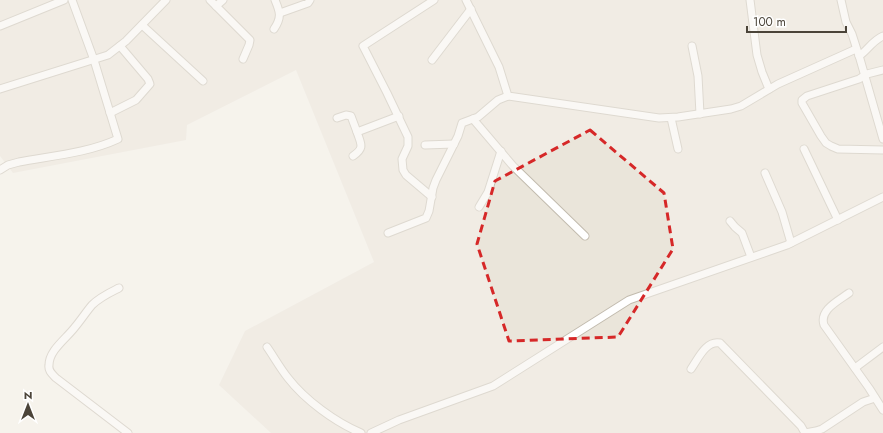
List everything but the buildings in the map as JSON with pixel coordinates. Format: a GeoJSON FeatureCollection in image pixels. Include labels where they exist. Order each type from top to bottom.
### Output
{"type":"FeatureCollection","features":[{"type":"Feature","properties":{"kind":"street"},"geometry":{"type":"LineString","coordinates":[[0,26],[64,0]]}},
{"type":"Feature","properties":{"kind":"street"},"geometry":{"type":"LineString","coordinates":[[0,170],[8,165],[19,162],[93,148],[118,139],[94,60],[72,0]]}},
{"type":"Feature","properties":{"kind":"street"},"geometry":{"type":"LineString","coordinates":[[0,89],[108,55],[120,46],[166,0]]}},
{"type":"Feature","properties":{"kind":"street"},"geometry":{"type":"LineString","coordinates":[[210,0],[250,40],[250,45],[243,58]]}},
{"type":"Feature","properties":{"kind":"street"},"geometry":{"type":"LineString","coordinates":[[216,6],[223,0]]}},
{"type":"Feature","properties":{"kind":"street"},"geometry":{"type":"LineString","coordinates":[[274,30],[280,19],[280,14],[275,0]]}},
{"type":"Feature","properties":{"kind":"street"},"geometry":{"type":"LineString","coordinates":[[280,14],[308,3],[310,0]]}},
{"type":"Feature","properties":{"kind":"street"},"geometry":{"type":"LineString","coordinates":[[432,197],[402,170],[402,159],[409,141],[407,132],[363,46],[434,0]]}},
{"type":"Feature","properties":{"kind":"street"},"geometry":{"type":"LineString","coordinates":[[466,0],[499,67],[508,96]]}},
{"type":"Feature","properties":{"kind":"street"},"geometry":{"type":"LineString","coordinates":[[750,0],[756,55],[769,89]]}},
{"type":"Feature","properties":{"kind":"street"},"geometry":{"type":"LineString","coordinates":[[841,0],[846,22],[852,34],[883,138]]}},
{"type":"Feature","properties":{"kind":"street"},"geometry":{"type":"LineString","coordinates":[[432,60],[471,9]]}},
{"type":"Feature","properties":{"kind":"street"},"geometry":{"type":"LineString","coordinates":[[142,25],[203,81]]}},
{"type":"Feature","properties":{"kind":"street"},"geometry":{"type":"LineString","coordinates":[[388,233],[426,218],[436,180],[458,136],[462,123],[478,117],[498,100],[508,96],[659,118],[700,114],[741,106],[778,84],[857,52],[863,53],[873,42],[883,36]]}},
{"type":"Feature","properties":{"kind":"street"},"geometry":{"type":"LineString","coordinates":[[110,113],[136,100],[150,84],[148,79],[120,46]]}},
{"type":"Feature","properties":{"kind":"street"},"geometry":{"type":"LineString","coordinates":[[692,46],[698,76],[700,114]]}},
{"type":"Feature","properties":{"kind":"street"},"geometry":{"type":"LineString","coordinates":[[883,70],[807,96],[802,100],[802,104],[826,143],[838,149],[883,150]]}},
{"type":"Feature","properties":{"kind":"street"},"geometry":{"type":"LineString","coordinates":[[337,118],[346,115],[350,116],[357,132],[361,148],[360,151],[353,156]]}},
{"type":"Feature","properties":{"kind":"street"},"geometry":{"type":"LineString","coordinates":[[357,132],[399,116]]}},
{"type":"Feature","properties":{"kind":"street"},"geometry":{"type":"LineString","coordinates":[[671,118],[678,149]]}},
{"type":"Feature","properties":{"kind":"street"},"geometry":{"type":"LineString","coordinates":[[473,119],[513,166],[585,236]]}},
{"type":"Feature","properties":{"kind":"street"},"geometry":{"type":"LineString","coordinates":[[425,146],[454,144]]}},
{"type":"Feature","properties":{"kind":"street"},"geometry":{"type":"LineString","coordinates":[[804,149],[838,220]]}},
{"type":"Feature","properties":{"kind":"street"},"geometry":{"type":"LineString","coordinates":[[479,207],[488,192],[500,151]]}},
{"type":"Feature","properties":{"kind":"street"},"geometry":{"type":"LineString","coordinates":[[765,173],[782,212],[791,243]]}},
{"type":"Feature","properties":{"kind":"street"},"geometry":{"type":"LineString","coordinates":[[371,433],[399,420],[493,386],[629,300],[791,243],[883,197]]}},
{"type":"Feature","properties":{"kind":"street"},"geometry":{"type":"LineString","coordinates":[[730,221],[742,232],[751,257]]}},
{"type":"Feature","properties":{"kind":"street"},"geometry":{"type":"LineString","coordinates":[[118,288],[106,294],[92,305],[74,329],[60,344],[49,360],[48,366],[50,373],[128,433]]}},
{"type":"Feature","properties":{"kind":"street"},"geometry":{"type":"LineString","coordinates":[[849,293],[824,313],[822,320],[883,410]]}},
{"type":"Feature","properties":{"kind":"street"},"geometry":{"type":"LineString","coordinates":[[691,369],[705,350],[714,343],[720,343],[801,426],[805,433],[822,428],[863,402],[875,398]]}},
{"type":"Feature","properties":{"kind":"street"},"geometry":{"type":"LineString","coordinates":[[267,347],[289,379],[308,398],[342,424],[361,433]]}},
{"type":"Feature","properties":{"kind":"street"},"geometry":{"type":"LineString","coordinates":[[855,368],[882,349]]}},
{"type":"Feature","properties":{"kind":"highlighted area"},"geometry":{"type":"Polygon","coordinates":[[[590,130],[664,193],[673,249],[618,337],[509,341],[477,244],[495,181],[590,130]]]}},
{"type":"Feature","properties":{"kind":"shaded area"},"geometry":{"type":"Polygon","coordinates":[[[0,0],[883,0],[883,433],[271,433],[219,385],[245,331],[374,262],[296,70],[187,125],[186,140],[13,173],[0,156],[0,0]]]}}]}
